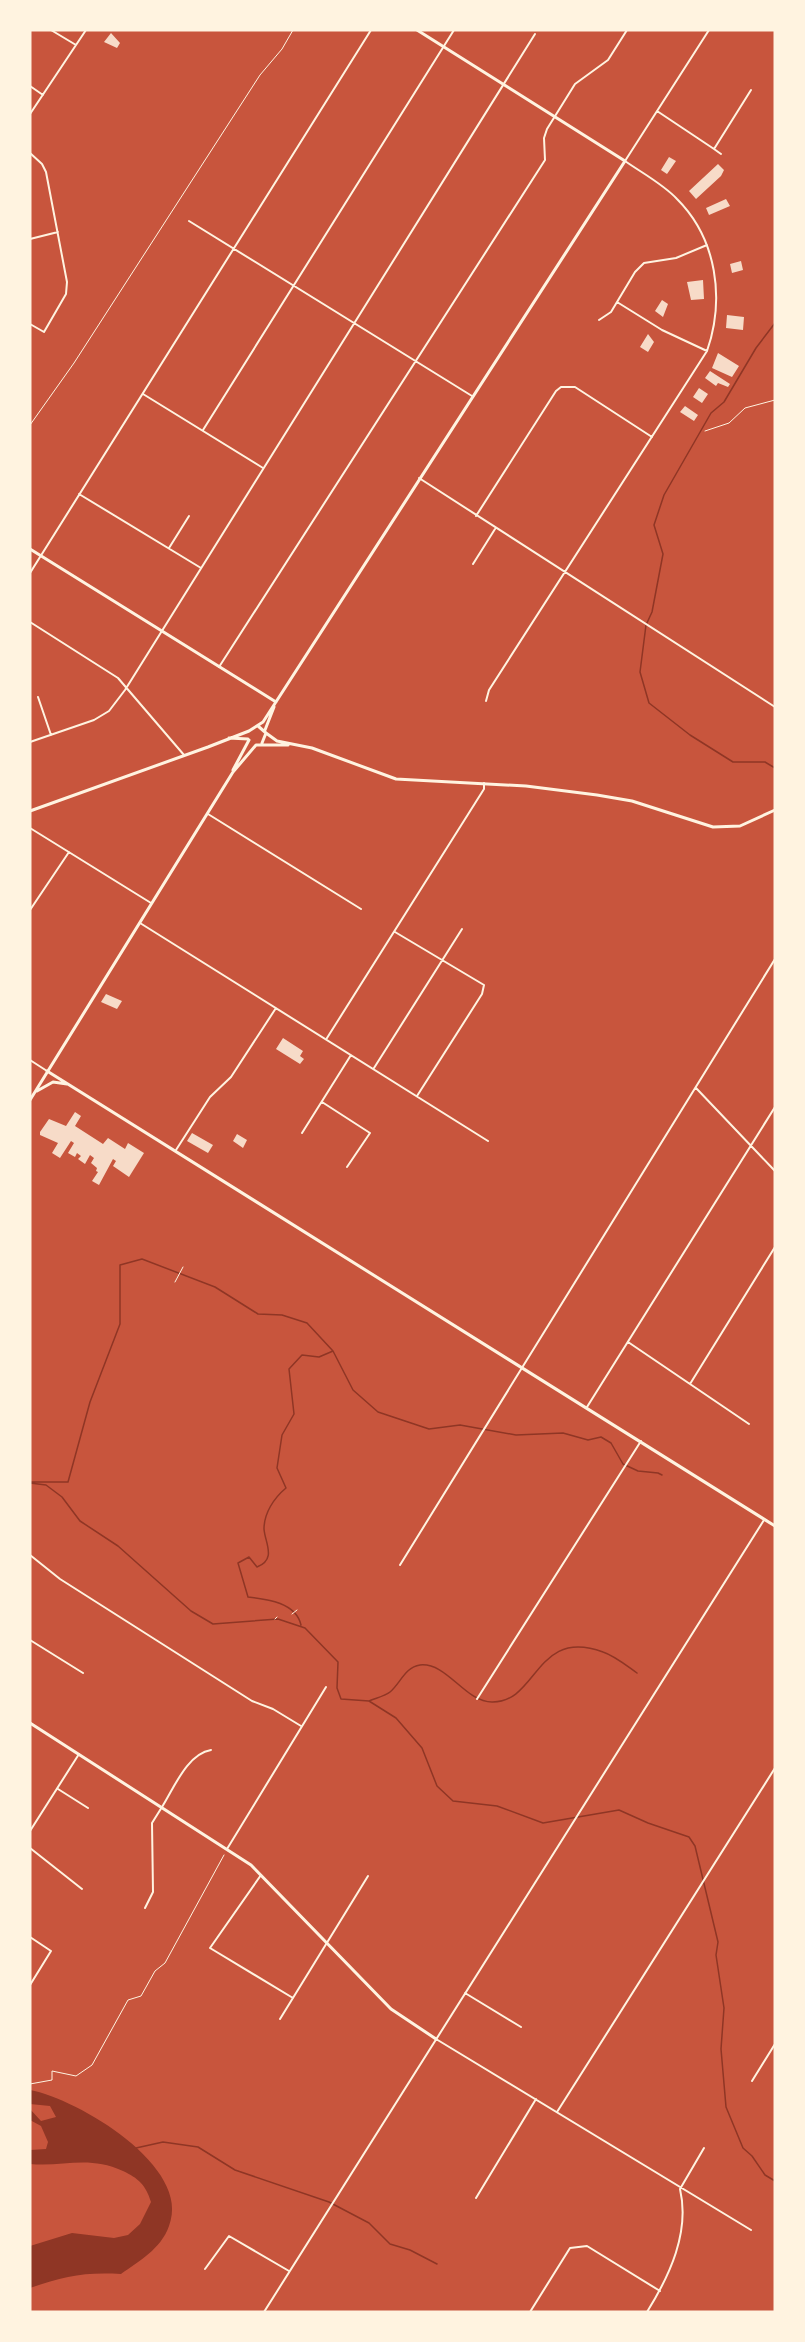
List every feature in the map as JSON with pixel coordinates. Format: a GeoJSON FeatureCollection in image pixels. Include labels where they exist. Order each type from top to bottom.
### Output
{"type":"FeatureCollection","features":[{"type":"Feature","properties":{"kind":"street"},"geometry":{"type":"LineString","coordinates":[[51,30],[76,45]]}},
{"type":"Feature","properties":{"kind":"street"},"geometry":{"type":"LineString","coordinates":[[30,114],[86,30]]}},
{"type":"Feature","properties":{"kind":"street"},"geometry":{"type":"LineString","coordinates":[[30,573],[371,30]]}},
{"type":"Feature","properties":{"kind":"street"},"geometry":{"type":"LineString","coordinates":[[417,30],[625,161],[677,199],[699,228],[714,268],[716,316],[707,351],[489,690],[486,701]]}},
{"type":"Feature","properties":{"kind":"street"},"geometry":{"type":"LineString","coordinates":[[203,430],[454,30]]}},
{"type":"Feature","properties":{"kind":"street"},"geometry":{"type":"LineString","coordinates":[[219,667],[545,160],[544,138],[575,84],[608,60],[627,30]]}},
{"type":"Feature","properties":{"kind":"street"},"geometry":{"type":"LineString","coordinates":[[30,811],[249,731],[257,726],[276,702],[709,30]]}},
{"type":"Feature","properties":{"kind":"street"},"geometry":{"type":"LineString","coordinates":[[30,742],[94,720],[109,711],[125,690],[535,34]]}},
{"type":"Feature","properties":{"kind":"street"},"geometry":{"type":"LineString","coordinates":[[30,86],[43,95]]}},
{"type":"Feature","properties":{"kind":"street"},"geometry":{"type":"LineString","coordinates":[[714,149],[751,90]]}},
{"type":"Feature","properties":{"kind":"street"},"geometry":{"type":"LineString","coordinates":[[657,111],[721,154]]}},
{"type":"Feature","properties":{"kind":"street"},"geometry":{"type":"LineString","coordinates":[[30,153],[42,164],[46,172],[67,282],[66,294],[44,332],[30,324]]}},
{"type":"Feature","properties":{"kind":"street"},"geometry":{"type":"LineString","coordinates":[[189,221],[472,396]]}},
{"type":"Feature","properties":{"kind":"street"},"geometry":{"type":"LineString","coordinates":[[30,239],[58,232]]}},
{"type":"Feature","properties":{"kind":"street"},"geometry":{"type":"LineString","coordinates":[[599,320],[611,312],[635,272],[644,263],[676,258],[707,245]]}},
{"type":"Feature","properties":{"kind":"street"},"geometry":{"type":"LineString","coordinates":[[617,302],[662,330],[707,351]]}},
{"type":"Feature","properties":{"kind":"street"},"geometry":{"type":"LineString","coordinates":[[476,516],[556,391],[561,387],[575,387],[652,437]]}},
{"type":"Feature","properties":{"kind":"street"},"geometry":{"type":"LineString","coordinates":[[142,393],[263,468]]}},
{"type":"Feature","properties":{"kind":"street"},"geometry":{"type":"LineString","coordinates":[[419,478],[775,707]]}},
{"type":"Feature","properties":{"kind":"street"},"geometry":{"type":"LineString","coordinates":[[79,494],[201,568]]}},
{"type":"Feature","properties":{"kind":"street"},"geometry":{"type":"LineString","coordinates":[[169,548],[189,516]]}},
{"type":"Feature","properties":{"kind":"street"},"geometry":{"type":"LineString","coordinates":[[473,564],[495,529]]}},
{"type":"Feature","properties":{"kind":"street"},"geometry":{"type":"LineString","coordinates":[[30,549],[276,702]]}},
{"type":"Feature","properties":{"kind":"street"},"geometry":{"type":"LineString","coordinates":[[30,622],[118,678],[125,690],[184,755]]}},
{"type":"Feature","properties":{"kind":"street"},"geometry":{"type":"LineString","coordinates":[[38,697],[51,735]]}},
{"type":"Feature","properties":{"kind":"street"},"geometry":{"type":"LineString","coordinates":[[262,743],[276,702]]}},
{"type":"Feature","properties":{"kind":"street"},"geometry":{"type":"LineString","coordinates":[[257,726],[277,741],[296,745],[396,779],[526,786],[632,801],[713,827],[740,826],[775,810]]}},
{"type":"Feature","properties":{"kind":"street"},"geometry":{"type":"LineString","coordinates":[[30,1100],[233,772],[249,740],[249,731]]}},
{"type":"Feature","properties":{"kind":"street"},"geometry":{"type":"LineString","coordinates":[[228,738],[249,740],[256,745]]}},
{"type":"Feature","properties":{"kind":"street"},"geometry":{"type":"LineString","coordinates":[[233,772],[256,745],[262,743],[296,745]]}},
{"type":"Feature","properties":{"kind":"street"},"geometry":{"type":"LineString","coordinates":[[327,1039],[484,789],[484,783]]}},
{"type":"Feature","properties":{"kind":"street"},"geometry":{"type":"LineString","coordinates":[[207,813],[360,909]]}},
{"type":"Feature","properties":{"kind":"street"},"geometry":{"type":"LineString","coordinates":[[30,828],[151,903]]}},
{"type":"Feature","properties":{"kind":"street"},"geometry":{"type":"LineString","coordinates":[[30,910],[69,852]]}},
{"type":"Feature","properties":{"kind":"street"},"geometry":{"type":"LineString","coordinates":[[30,900],[35,903]]}},
{"type":"Feature","properties":{"kind":"street"},"geometry":{"type":"LineString","coordinates":[[139,923],[489,1141]]}},
{"type":"Feature","properties":{"kind":"street"},"geometry":{"type":"LineString","coordinates":[[374,1069],[462,929]]}},
{"type":"Feature","properties":{"kind":"street"},"geometry":{"type":"LineString","coordinates":[[394,931],[484,985],[482,994],[417,1096]]}},
{"type":"Feature","properties":{"kind":"street"},"geometry":{"type":"LineString","coordinates":[[400,1565],[775,959]]}},
{"type":"Feature","properties":{"kind":"street"},"geometry":{"type":"LineString","coordinates":[[176,1150],[210,1096],[231,1077],[276,1008]]}},
{"type":"Feature","properties":{"kind":"street"},"geometry":{"type":"LineString","coordinates":[[302,1133],[351,1055]]}},
{"type":"Feature","properties":{"kind":"street"},"geometry":{"type":"LineString","coordinates":[[30,1060],[775,1526]]}},
{"type":"Feature","properties":{"kind":"street"},"geometry":{"type":"LineString","coordinates":[[33,1092],[53,1082],[70,1085]]}},
{"type":"Feature","properties":{"kind":"street"},"geometry":{"type":"LineString","coordinates":[[695,1087],[775,1170]]}},
{"type":"Feature","properties":{"kind":"street"},"geometry":{"type":"LineString","coordinates":[[322,1102],[370,1132],[347,1167]]}},
{"type":"Feature","properties":{"kind":"street"},"geometry":{"type":"LineString","coordinates":[[587,1408],[775,1107]]}},
{"type":"Feature","properties":{"kind":"street"},"geometry":{"type":"LineString","coordinates":[[690,1384],[775,1247]]}},
{"type":"Feature","properties":{"kind":"street"},"geometry":{"type":"LineString","coordinates":[[628,1342],[749,1424]]}},
{"type":"Feature","properties":{"kind":"street"},"geometry":{"type":"LineString","coordinates":[[477,1699],[640,1441]]}},
{"type":"Feature","properties":{"kind":"street"},"geometry":{"type":"LineString","coordinates":[[264,2312],[764,1519]]}},
{"type":"Feature","properties":{"kind":"street"},"geometry":{"type":"LineString","coordinates":[[30,1555],[60,1579],[126,1622],[252,1701],[273,1709],[301,1726]]}},
{"type":"Feature","properties":{"kind":"street"},"geometry":{"type":"LineString","coordinates":[[30,1640],[83,1673]]}},
{"type":"Feature","properties":{"kind":"street"},"geometry":{"type":"LineString","coordinates":[[227,1849],[326,1686]]}},
{"type":"Feature","properties":{"kind":"street"},"geometry":{"type":"LineString","coordinates":[[30,1723],[227,1849],[261,1875],[391,2009],[680,2189],[751,2230]]}},
{"type":"Feature","properties":{"kind":"street"},"geometry":{"type":"LineString","coordinates":[[146,1908],[153,1892],[152,1823],[191,1761],[199,1752],[211,1750]]}},
{"type":"Feature","properties":{"kind":"street"},"geometry":{"type":"LineString","coordinates":[[30,1831],[79,1754]]}},
{"type":"Feature","properties":{"kind":"street"},"geometry":{"type":"LineString","coordinates":[[556,2112],[775,1768]]}},
{"type":"Feature","properties":{"kind":"street"},"geometry":{"type":"LineString","coordinates":[[57,1788],[88,1808]]}},
{"type":"Feature","properties":{"kind":"street"},"geometry":{"type":"LineString","coordinates":[[30,1848],[82,1889]]}},
{"type":"Feature","properties":{"kind":"street"},"geometry":{"type":"LineString","coordinates":[[261,1875],[210,1948],[293,1998]]}},
{"type":"Feature","properties":{"kind":"street"},"geometry":{"type":"LineString","coordinates":[[280,2019],[368,1876]]}},
{"type":"Feature","properties":{"kind":"street"},"geometry":{"type":"LineString","coordinates":[[30,1937],[51,1951],[30,1985]]}},
{"type":"Feature","properties":{"kind":"street"},"geometry":{"type":"LineString","coordinates":[[465,1993],[521,2027]]}},
{"type":"Feature","properties":{"kind":"street"},"geometry":{"type":"LineString","coordinates":[[752,2081],[775,2044]]}},
{"type":"Feature","properties":{"kind":"street"},"geometry":{"type":"LineString","coordinates":[[476,2198],[536,2099]]}},
{"type":"Feature","properties":{"kind":"street"},"geometry":{"type":"LineString","coordinates":[[647,2312],[660,2291],[677,2251],[684,2206],[680,2189],[704,2148]]}},
{"type":"Feature","properties":{"kind":"street"},"geometry":{"type":"LineString","coordinates":[[205,2269],[229,2236],[290,2271]]}},
{"type":"Feature","properties":{"kind":"street"},"geometry":{"type":"LineString","coordinates":[[530,2312],[570,2248],[578,2245],[587,2246],[660,2291]]}},
{"type":"Feature","properties":{"kind":"path"},"geometry":{"type":"LineString","coordinates":[[30,425],[75,363],[260,75],[282,49],[293,30]]}},
{"type":"Feature","properties":{"kind":"path"},"geometry":{"type":"LineString","coordinates":[[705,431],[729,423],[745,408],[775,400]]}},
{"type":"Feature","properties":{"kind":"path"},"geometry":{"type":"LineString","coordinates":[[175,1282],[183,1267]]}},
{"type":"Feature","properties":{"kind":"path"},"geometry":{"type":"LineString","coordinates":[[292,1614],[297,1610]]}},
{"type":"Feature","properties":{"kind":"path"},"geometry":{"type":"LineString","coordinates":[[30,2084],[52,2080],[52,2071],[76,2076],[92,2065],[128,2000],[141,1996],[155,1971],[165,1963],[227,1849]]}},
{"type":"Feature","properties":{"kind":"shaded area"},"geometry":{"type":"Polygon","coordinates":[[[30,2090],[51,2096],[101,2121],[148,2159],[164,2181],[172,2204],[169,2226],[161,2241],[149,2254],[121,2274],[75,2276],[30,2288],[30,2246],[72,2233],[114,2238],[128,2235],[140,2224],[151,2202],[147,2191],[137,2179],[110,2166],[87,2163],[30,2164],[30,2150],[46,2149],[48,2142],[41,2126],[30,2120],[30,2109],[41,2121],[56,2117],[50,2106],[30,2104],[30,2090]]]}},
{"type":"Feature","properties":{"kind":"building"},"geometry":{"type":"Polygon","coordinates":[[[111,33],[120,43],[117,48],[104,42],[111,33]]]}},
{"type":"Feature","properties":{"kind":"building"},"geometry":{"type":"Polygon","coordinates":[[[669,157],[676,161],[667,174],[661,170],[669,157]]]}},
{"type":"Feature","properties":{"kind":"building"},"geometry":{"type":"Polygon","coordinates":[[[718,164],[724,170],[721,176],[696,199],[689,191],[718,164]]]}},
{"type":"Feature","properties":{"kind":"building"},"geometry":{"type":"Polygon","coordinates":[[[726,199],[730,206],[709,215],[706,208],[726,199]]]}},
{"type":"Feature","properties":{"kind":"building"},"geometry":{"type":"Polygon","coordinates":[[[741,261],[743,270],[732,273],[730,264],[741,261]]]}},
{"type":"Feature","properties":{"kind":"building"},"geometry":{"type":"Polygon","coordinates":[[[703,280],[704,299],[691,300],[687,282],[703,280]]]}},
{"type":"Feature","properties":{"kind":"building"},"geometry":{"type":"Polygon","coordinates":[[[662,300],[668,304],[663,317],[655,311],[662,300]]]}},
{"type":"Feature","properties":{"kind":"building"},"geometry":{"type":"Polygon","coordinates":[[[727,315],[744,317],[743,330],[726,328],[727,315]]]}},
{"type":"Feature","properties":{"kind":"building"},"geometry":{"type":"Polygon","coordinates":[[[648,334],[654,342],[648,352],[640,347],[648,334]]]}},
{"type":"Feature","properties":{"kind":"building"},"geometry":{"type":"Polygon","coordinates":[[[718,353],[739,366],[732,377],[712,368],[718,353]]]}},
{"type":"Feature","properties":{"kind":"building"},"geometry":{"type":"Polygon","coordinates":[[[710,371],[730,384],[728,387],[718,383],[716,386],[705,378],[710,371]]]}},
{"type":"Feature","properties":{"kind":"building"},"geometry":{"type":"Polygon","coordinates":[[[699,388],[708,394],[702,403],[693,397],[699,388]]]}},
{"type":"Feature","properties":{"kind":"building"},"geometry":{"type":"Polygon","coordinates":[[[685,406],[698,415],[694,421],[680,412],[685,406]]]}},
{"type":"Feature","properties":{"kind":"building"},"geometry":{"type":"Polygon","coordinates":[[[106,994],[122,1001],[117,1009],[101,1002],[106,994]]]}},
{"type":"Feature","properties":{"kind":"building"},"geometry":{"type":"Polygon","coordinates":[[[283,1038],[303,1051],[300,1056],[304,1059],[300,1064],[276,1049],[283,1038]]]}},
{"type":"Feature","properties":{"kind":"building"},"geometry":{"type":"Polygon","coordinates":[[[75,1112],[81,1116],[75,1126],[103,1144],[108,1138],[125,1149],[128,1143],[144,1153],[129,1177],[113,1166],[116,1161],[113,1159],[99,1185],[92,1181],[98,1172],[91,1163],[94,1158],[90,1155],[85,1164],[78,1159],[81,1156],[77,1153],[75,1157],[68,1153],[74,1143],[71,1141],[60,1158],[52,1153],[58,1143],[40,1135],[40,1132],[49,1119],[66,1126],[75,1112]]]}},
{"type":"Feature","properties":{"kind":"building"},"geometry":{"type":"Polygon","coordinates":[[[192,1133],[213,1145],[208,1153],[187,1141],[192,1133]]]}},
{"type":"Feature","properties":{"kind":"building"},"geometry":{"type":"Polygon","coordinates":[[[237,1134],[247,1140],[243,1148],[233,1141],[237,1134]]]}},
{"type":"Feature","properties":{"kind":"waterway"},"geometry":{"type":"LineString","coordinates":[[775,323],[756,348],[724,402],[711,413],[664,495],[654,525],[663,554],[652,612],[646,625],[640,672],[649,703],[690,735],[733,762],[765,762],[775,768]]}},
{"type":"Feature","properties":{"kind":"waterway"},"geometry":{"type":"LineString","coordinates":[[30,1482],[68,1482],[90,1402],[120,1324],[120,1265],[142,1259],[215,1287],[258,1314],[282,1315],[307,1323],[333,1351],[353,1390],[378,1412],[429,1429],[460,1425],[516,1435],[563,1433],[588,1440],[601,1437],[611,1443],[623,1464],[638,1471],[662,1475]]}},
{"type":"Feature","properties":{"kind":"waterway"},"geometry":{"type":"LineString","coordinates":[[301,1625],[298,1618],[287,1607],[272,1601],[248,1597],[238,1563],[249,1557],[257,1567],[267,1560],[268,1550],[264,1529],[266,1517],[274,1501],[286,1488],[277,1468],[282,1435],[294,1414],[289,1369],[302,1355],[319,1357],[333,1351]]}},
{"type":"Feature","properties":{"kind":"waterway"},"geometry":{"type":"LineString","coordinates":[[30,1483],[46,1485],[62,1497],[80,1521],[118,1546],[191,1611],[213,1624],[278,1619],[305,1628],[338,1662],[337,1688],[341,1699],[369,1701],[396,1718],[422,1748],[437,1786],[453,1801],[497,1806],[543,1823],[619,1810],[689,1837],[695,1846],[718,1942],[716,1955],[724,2008],[721,2049],[726,2107],[743,2148],[752,2156],[765,2175],[775,2181]]}},
{"type":"Feature","properties":{"kind":"waterway"},"geometry":{"type":"LineString","coordinates":[[369,1701],[390,1692],[410,1669],[420,1665],[430,1666],[448,1675],[464,1690],[482,1700],[492,1702],[507,1699],[519,1691],[550,1657],[563,1649],[581,1647],[603,1652],[621,1661],[637,1673]]}},
{"type":"Feature","properties":{"kind":"waterway"},"geometry":{"type":"LineString","coordinates":[[136,2148],[163,2142],[198,2147],[235,2170],[329,2202],[369,2223],[390,2244],[410,2250],[437,2264]]}}]}
